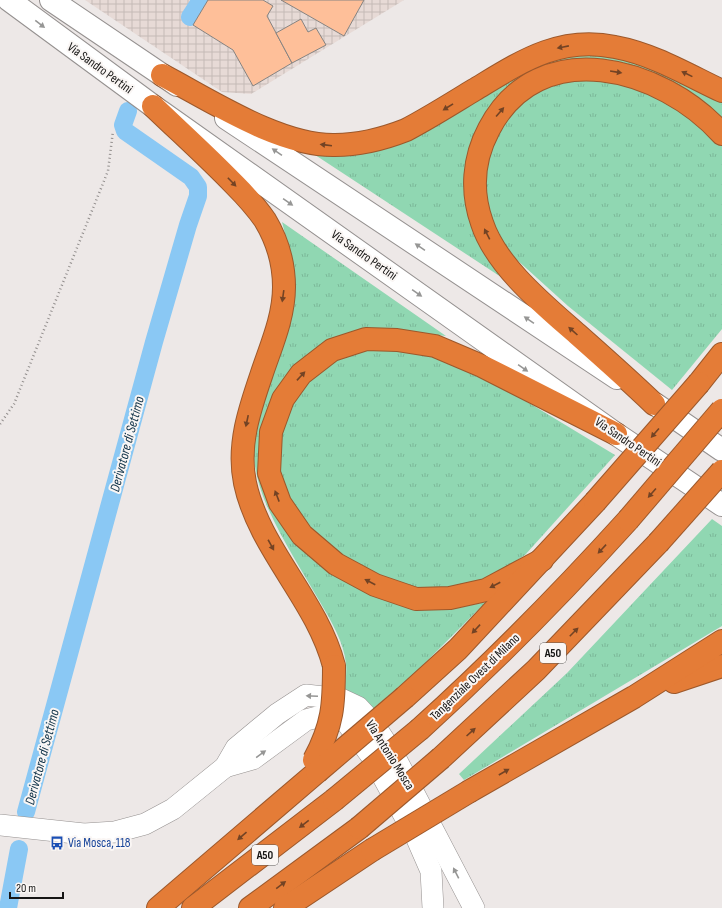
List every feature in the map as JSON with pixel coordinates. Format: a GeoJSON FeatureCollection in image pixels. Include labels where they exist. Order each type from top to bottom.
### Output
{"type":"FeatureCollection","features":[{"type":"Feature","properties":{"kind":"highway"},"geometry":{"type":"LineString","coordinates":[[162,75],[267,129],[306,142],[334,146],[363,143],[386,138],[406,130],[526,59],[551,49],[575,44],[616,47],[641,54],[668,65],[722,91]]}},
{"type":"Feature","properties":{"kind":"highway"},"geometry":{"type":"LineString","coordinates":[[654,404],[544,304],[512,272],[494,247],[482,224],[475,196],[475,171],[482,141],[495,117],[515,94],[537,80],[564,71],[591,69],[622,73],[657,85],[688,104],[722,134]]}},
{"type":"Feature","properties":{"kind":"highway"},"geometry":{"type":"LineString","coordinates":[[153,106],[254,205],[265,221],[276,243],[281,261],[284,288],[276,332],[249,411],[244,437],[242,460],[245,483],[254,511],[269,542],[321,630],[329,648],[334,666],[332,713],[316,766]]}},
{"type":"Feature","properties":{"kind":"highway"},"geometry":{"type":"LineString","coordinates":[[542,560],[486,590],[450,598],[416,599],[375,585],[336,564],[302,535],[280,503],[269,473],[271,432],[282,399],[301,374],[332,350],[366,339],[397,340],[435,346],[482,366],[616,434]]}},
{"type":"Feature","properties":{"kind":"highway"},"geometry":{"type":"LineString","coordinates":[[158,908],[271,810],[316,766],[405,697],[458,649],[595,502],[699,383],[722,354]]}},
{"type":"Feature","properties":{"kind":"highway","name":"Tangenziale Ovest di Milano"},"geometry":{"type":"LineString","coordinates":[[193,908],[334,800],[420,729],[497,658],[560,595],[628,520],[722,410]]}},
{"type":"Feature","properties":{"kind":"highway","name":"A50"},"geometry":{"type":"LineString","coordinates":[[250,908],[359,828],[442,758],[536,670],[658,543],[722,471]]}},
{"type":"Feature","properties":{"kind":"highway"},"geometry":{"type":"LineString","coordinates":[[286,908],[372,850],[470,791],[634,697],[722,641]]}},
{"type":"Feature","properties":{"kind":"highway"},"geometry":{"type":"LineString","coordinates":[[634,697],[722,666]]}},
{"type":"Feature","properties":{"kind":"main road","name":"Via Sandro Pertini"},"geometry":{"type":"LineString","coordinates":[[9,0],[153,106],[616,434],[722,505]]}},
{"type":"Feature","properties":{"kind":"main road","name":"Via Sandro Pertini"},"geometry":{"type":"LineString","coordinates":[[51,0],[722,450]]}},
{"type":"Feature","properties":{"kind":"street","name":"Via Antonio Mosca"},"geometry":{"type":"LineString","coordinates":[[0,825],[84,834],[115,832],[145,824],[173,809],[225,767],[236,748],[277,714],[306,695],[341,699],[358,707],[373,723],[394,755],[474,908]]}},
{"type":"Feature","properties":{"kind":"street","name":"Via Antonio Mosca"},"geometry":{"type":"LineString","coordinates":[[225,767],[253,759],[306,720],[329,714],[346,722],[372,757],[417,838],[431,871],[433,908]]}},
{"type":"Feature","properties":{"kind":"path"},"geometry":{"type":"LineString","coordinates":[[0,424],[14,404],[108,171],[113,131]]}},
{"type":"Feature","properties":{"kind":"shaded area"},"geometry":{"type":"Polygon","coordinates":[[[85,0],[404,0],[251,94],[222,92],[85,0]]]}},
{"type":"Feature","properties":{"kind":"green space"},"geometry":{"type":"Polygon","coordinates":[[[576,52],[630,58],[722,100],[722,119],[709,107],[676,85],[639,67],[620,62],[601,59],[583,60],[570,63],[512,85],[500,94],[479,125],[467,159],[464,176],[466,207],[475,236],[501,277],[303,147],[331,152],[514,74],[576,52]]]}},
{"type":"Feature","properties":{"kind":"green space"},"geometry":{"type":"Polygon","coordinates":[[[596,77],[660,96],[705,128],[722,146],[722,329],[672,390],[568,306],[516,259],[500,239],[490,222],[483,180],[493,137],[520,100],[569,78],[596,77]]]}},
{"type":"Feature","properties":{"kind":"green space"},"geometry":{"type":"Polygon","coordinates":[[[282,222],[446,336],[376,328],[347,335],[307,355],[288,373],[276,392],[276,513],[422,609],[447,610],[486,602],[419,669],[372,710],[362,697],[345,691],[346,664],[340,640],[274,521],[260,487],[255,466],[254,434],[294,298],[294,269],[282,222]]]}},
{"type":"Feature","properties":{"kind":"green space"},"geometry":{"type":"Polygon","coordinates":[[[396,347],[466,365],[615,455],[525,555],[500,571],[476,583],[446,589],[412,587],[380,577],[352,563],[308,528],[293,508],[279,468],[279,445],[284,422],[293,399],[324,366],[348,353],[396,347]]]}},
{"type":"Feature","properties":{"kind":"green space"},"geometry":{"type":"Polygon","coordinates":[[[712,519],[722,526],[722,626],[464,780],[459,774],[567,673],[712,519]]]}},
{"type":"Feature","properties":{"kind":"building"},"geometry":{"type":"Polygon","coordinates":[[[208,0],[263,0],[273,6],[267,16],[292,63],[253,86],[233,50],[193,25],[208,0]]]}},
{"type":"Feature","properties":{"kind":"building"},"geometry":{"type":"Polygon","coordinates":[[[281,0],[364,0],[344,36],[281,0]]]}},
{"type":"Feature","properties":{"kind":"building"},"geometry":{"type":"Polygon","coordinates":[[[301,19],[308,32],[316,28],[326,45],[292,63],[276,33],[301,19]]]}},
{"type":"Feature","properties":{"kind":"waterway","name":"Derivatore di Settimo"},"geometry":{"type":"LineString","coordinates":[[190,17],[201,0]]}},
{"type":"Feature","properties":{"kind":"waterway","name":"Derivatore di Settimo"},"geometry":{"type":"LineString","coordinates":[[26,812],[154,342],[188,225],[198,196],[198,187],[191,177],[125,131],[123,125],[128,111]]}},
{"type":"Feature","properties":{"kind":"waterway","name":"Derivatore di Settimo"},"geometry":{"type":"LineString","coordinates":[[8,908],[19,849]]}},
{"type":"Feature","properties":{"kind":"place","name":"Via Mosca, 118"},"geometry":{"type":"Point","coordinates":[57,843]}}]}
